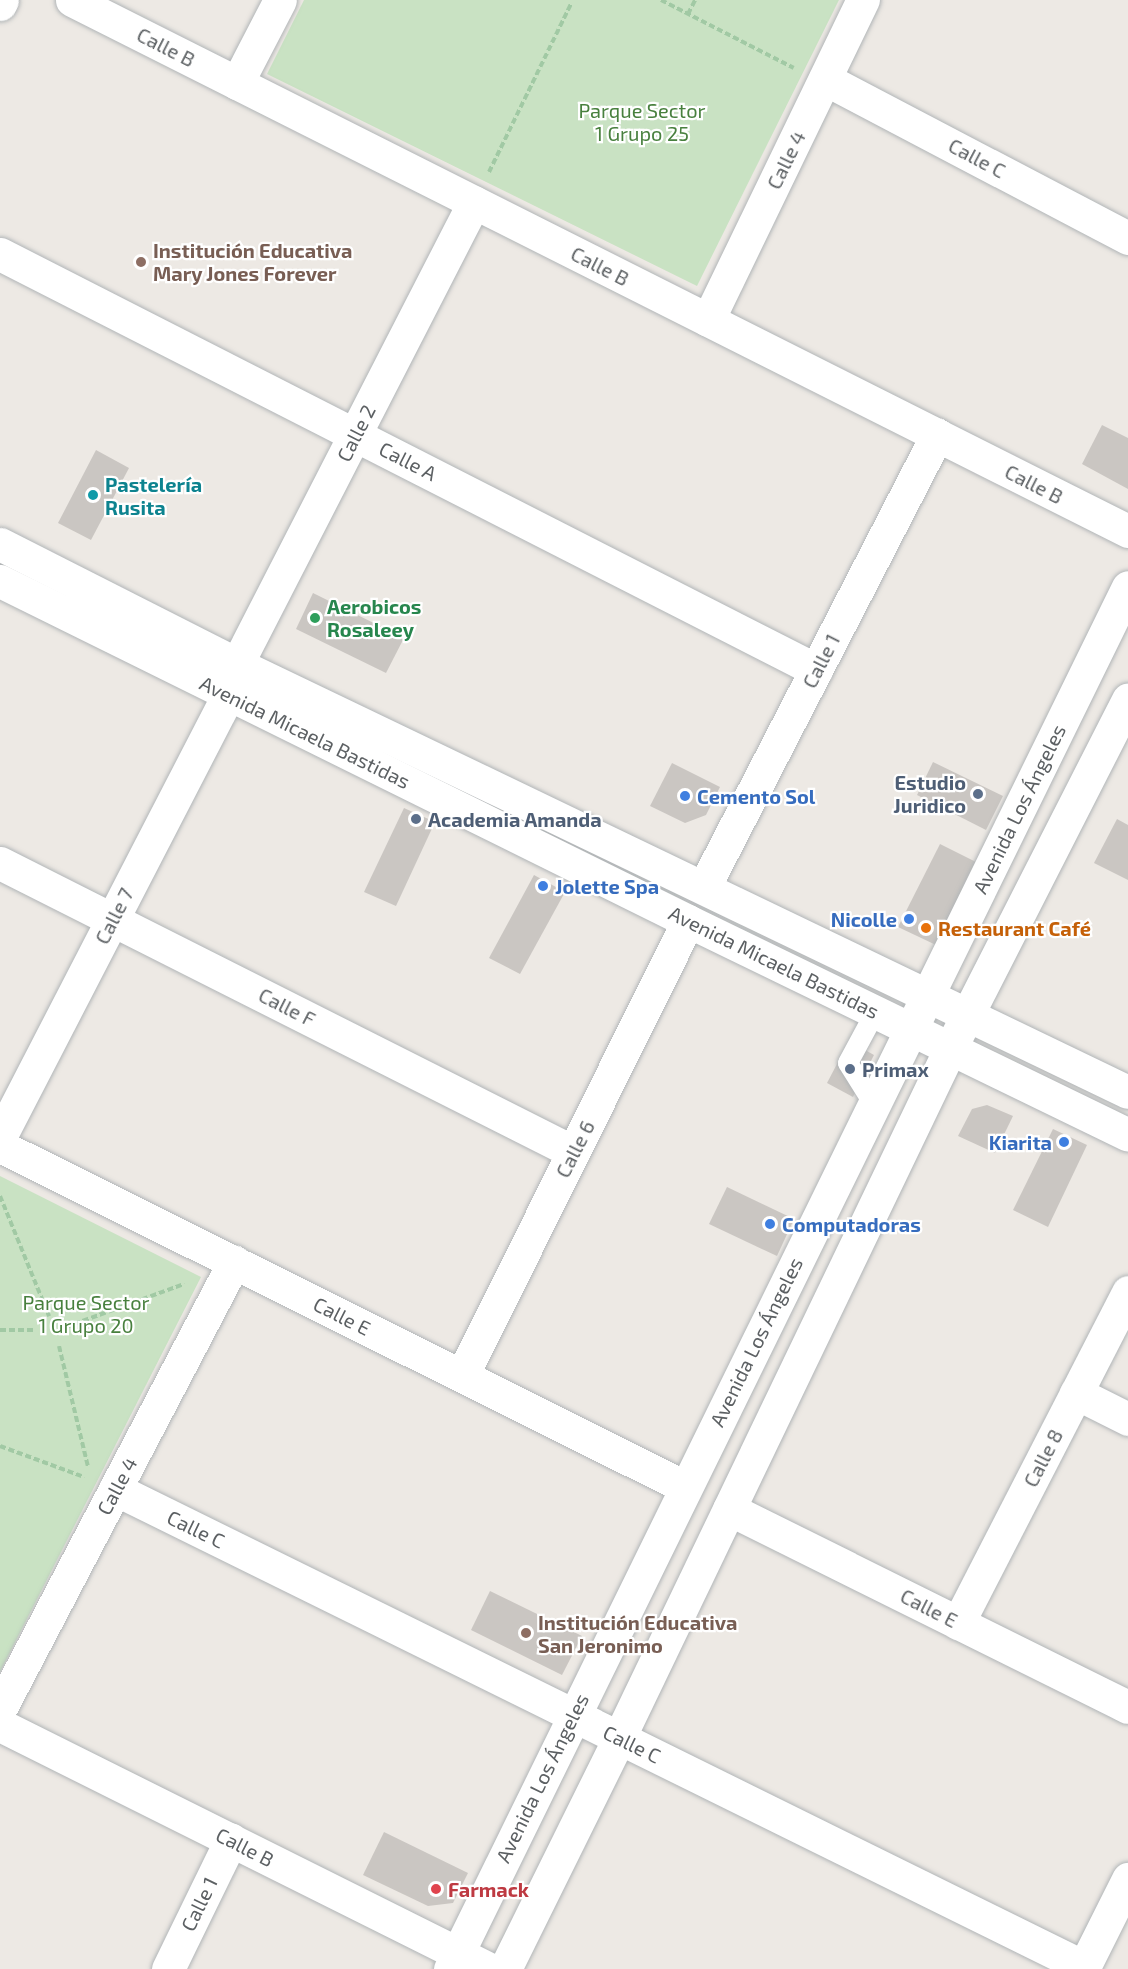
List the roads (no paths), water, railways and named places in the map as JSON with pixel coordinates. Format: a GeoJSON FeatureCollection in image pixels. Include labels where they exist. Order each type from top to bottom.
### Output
{"type":"FeatureCollection","features":[{"type":"Feature","properties":{"kind":"street","name":"Calle B"},"geometry":{"type":"LineString","coordinates":[[72,0],[237,83],[481,188],[708,320],[1128,531]]}},
{"type":"Feature","properties":{"kind":"street"},"geometry":{"type":"LineString","coordinates":[[237,83],[280,0]]}},
{"type":"Feature","properties":{"kind":"street","name":"Calle 4"},"geometry":{"type":"LineString","coordinates":[[708,320],[863,0]]}},
{"type":"Feature","properties":{"kind":"street","name":"Calle C"},"geometry":{"type":"LineString","coordinates":[[824,81],[1128,238]]}},
{"type":"Feature","properties":{"kind":"street","name":"Calle 2"},"geometry":{"type":"LineString","coordinates":[[237,664],[481,188]]}},
{"type":"Feature","properties":{"kind":"street","name":"Calle A"},"geometry":{"type":"LineString","coordinates":[[0,254],[816,670]]}},
{"type":"Feature","properties":{"kind":"street","name":"Calle 1"},"geometry":{"type":"LineString","coordinates":[[704,887],[937,435]]}},
{"type":"Feature","properties":{"kind":"street","name":"Avenida Micaela Bastidas"},"geometry":{"type":"LineString","coordinates":[[0,544],[237,664],[968,1013],[1128,1092]]}},
{"type":"Feature","properties":{"kind":"street","name":"Avenida Micaela Bastidas"},"geometry":{"type":"LineString","coordinates":[[0,581],[688,921],[1128,1134]]}},
{"type":"Feature","properties":{"kind":"street","name":"Avenida Los Ángeles"},"geometry":{"type":"LineString","coordinates":[[453,1961],[1128,587]]}},
{"type":"Feature","properties":{"kind":"street","name":"Calle 7"},"geometry":{"type":"LineString","coordinates":[[0,1137],[229,694]]}},
{"type":"Feature","properties":{"kind":"street"},"geometry":{"type":"LineString","coordinates":[[505,1969],[619,1738],[951,1047],[1128,699]]}},
{"type":"Feature","properties":{"kind":"street","name":"Calle F"},"geometry":{"type":"LineString","coordinates":[[0,862],[573,1152]]}},
{"type":"Feature","properties":{"kind":"street","name":"Calle 6"},"geometry":{"type":"LineString","coordinates":[[462,1376],[688,921]]}},
{"type":"Feature","properties":{"kind":"street"},"geometry":{"type":"LineString","coordinates":[[873,1103],[915,1122]]}},
{"type":"Feature","properties":{"kind":"street","name":"Calle E"},"geometry":{"type":"LineString","coordinates":[[0,1146],[685,1487]]}},
{"type":"Feature","properties":{"kind":"street","name":"Calle 4"},"geometry":{"type":"LineString","coordinates":[[0,1709],[234,1262]]}},
{"type":"Feature","properties":{"kind":"street","name":"Calle 8"},"geometry":{"type":"LineString","coordinates":[[958,1623],[1128,1292]]}},
{"type":"Feature","properties":{"kind":"street"},"geometry":{"type":"LineString","coordinates":[[1076,1393],[1128,1419]]}},
{"type":"Feature","properties":{"kind":"street","name":"Calle C"},"geometry":{"type":"LineString","coordinates":[[115,1490],[1083,1968]]}},
{"type":"Feature","properties":{"kind":"street","name":"Calle E"},"geometry":{"type":"LineString","coordinates":[[729,1509],[1128,1707]]}},
{"type":"Feature","properties":{"kind":"street","name":"Calle B"},"geometry":{"type":"LineString","coordinates":[[0,1725],[231,1840],[453,1961],[489,1969]]}},
{"type":"Feature","properties":{"kind":"street","name":"Calle 1"},"geometry":{"type":"LineString","coordinates":[[168,1969],[231,1840]]}},
{"type":"Feature","properties":{"kind":"street"},"geometry":{"type":"LineString","coordinates":[[1083,1968],[1128,1880]]}},
{"type":"Feature","properties":{"kind":"lane"},"geometry":{"type":"LineString","coordinates":[[873,1103],[848,1063],[876,1011]]}},
{"type":"Feature","properties":{"kind":"place","name":"Institución Educativa Mary Jones Forever"},"geometry":{"type":"Point","coordinates":[141,262]}},
{"type":"Feature","properties":{"kind":"place","name":"Pastelería Rusita"},"geometry":{"type":"Point","coordinates":[93,495]}},
{"type":"Feature","properties":{"kind":"place","name":"Aerobicos Rosaleey"},"geometry":{"type":"Point","coordinates":[315,618]}},
{"type":"Feature","properties":{"kind":"place","name":"Estudio Juridico"},"geometry":{"type":"Point","coordinates":[978,794]}},
{"type":"Feature","properties":{"kind":"place","name":"Cemento Sol"},"geometry":{"type":"Point","coordinates":[685,796]}},
{"type":"Feature","properties":{"kind":"place","name":"Academia Amanda"},"geometry":{"type":"Point","coordinates":[416,819]}},
{"type":"Feature","properties":{"kind":"place","name":"Jolette Spa"},"geometry":{"type":"Point","coordinates":[543,886]}},
{"type":"Feature","properties":{"kind":"place","name":"Nicolle"},"geometry":{"type":"Point","coordinates":[909,919]}},
{"type":"Feature","properties":{"kind":"place","name":"Restaurant Café"},"geometry":{"type":"Point","coordinates":[926,928]}},
{"type":"Feature","properties":{"kind":"place","name":"Primax"},"geometry":{"type":"Point","coordinates":[850,1069]}},
{"type":"Feature","properties":{"kind":"place","name":"Kiarita"},"geometry":{"type":"Point","coordinates":[1064,1142]}},
{"type":"Feature","properties":{"kind":"place","name":"Computadoras"},"geometry":{"type":"Point","coordinates":[770,1224]}},
{"type":"Feature","properties":{"kind":"place","name":"Institución Educativa San Jeronimo"},"geometry":{"type":"Point","coordinates":[526,1633]}},
{"type":"Feature","properties":{"kind":"place","name":"Farmack"},"geometry":{"type":"Point","coordinates":[436,1889]}},
{"type":"Feature","properties":{"kind":"park label","name":"Parque Sector 1 Grupo 25"},"geometry":{"type":"Point","coordinates":[642,122]}},
{"type":"Feature","properties":{"kind":"park label","name":"Parque Sector 1 Grupo 20"},"geometry":{"type":"Point","coordinates":[86,1314]}}]}
